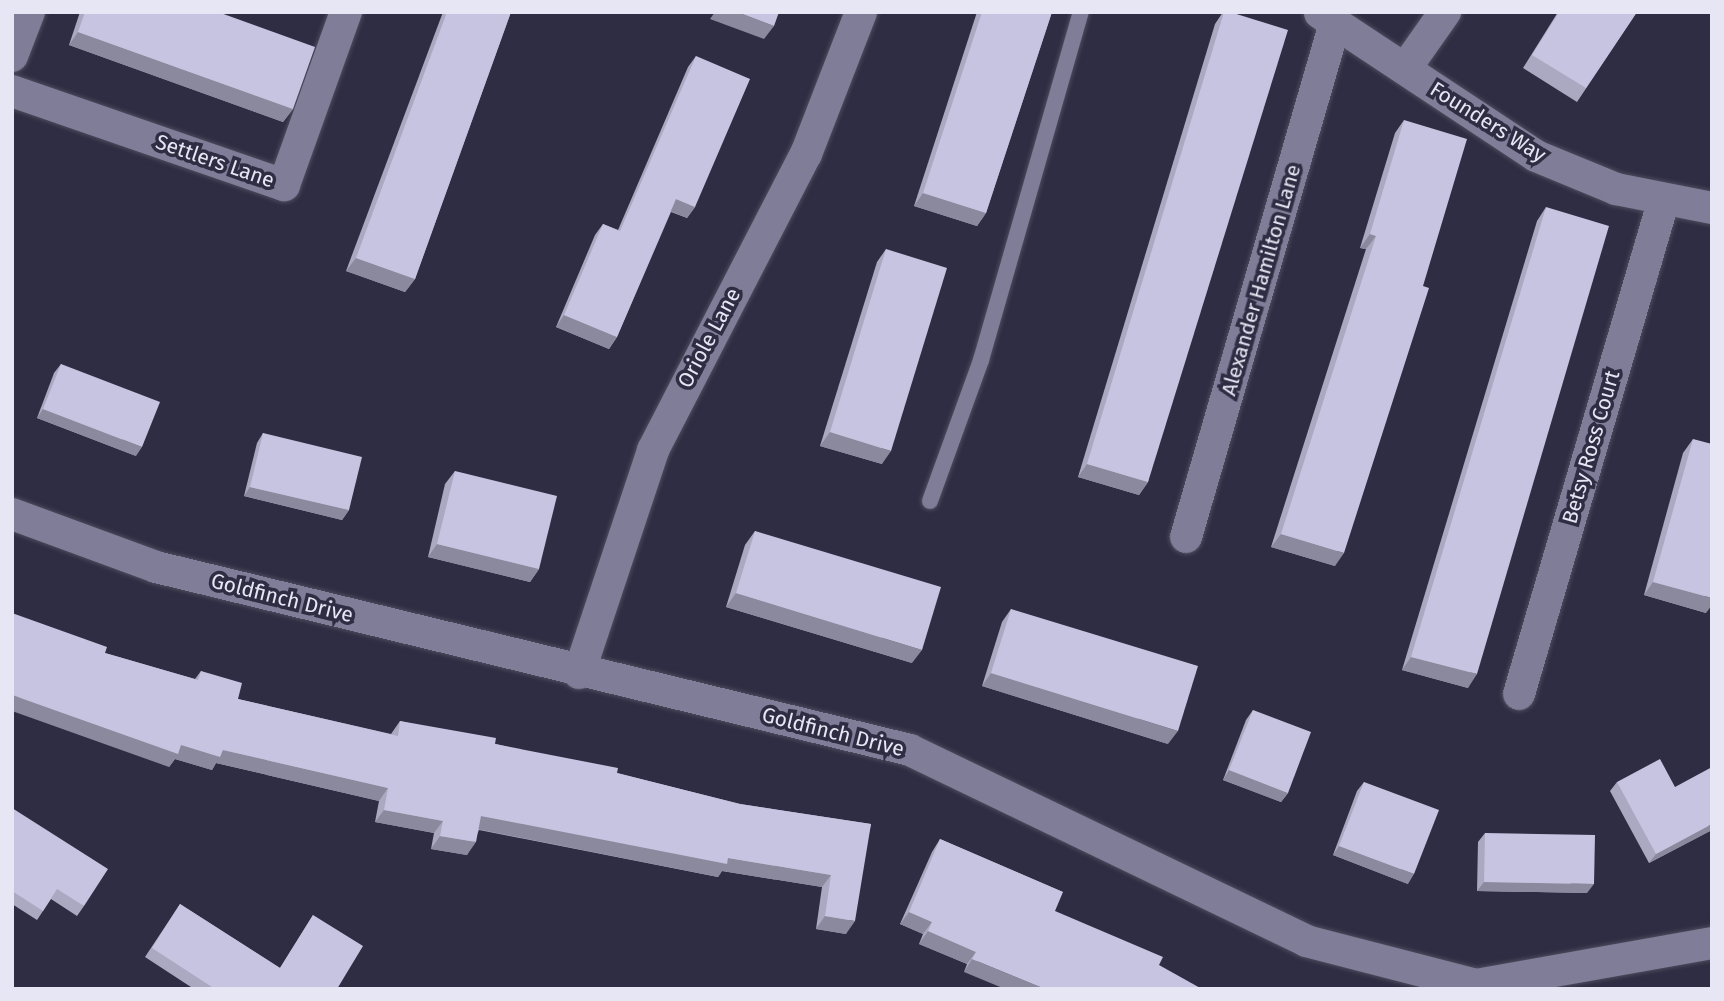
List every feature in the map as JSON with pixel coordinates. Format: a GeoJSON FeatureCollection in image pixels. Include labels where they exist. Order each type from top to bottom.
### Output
{"type":"FeatureCollection","features":[{"type":"Feature","properties":{"kind":"street"},"geometry":{"type":"LineString","coordinates":[[12,56],[29,12]]}},
{"type":"Feature","properties":{"kind":"street","name":"Settlers Lane"},"geometry":{"type":"LineString","coordinates":[[12,91],[284,185],[346,12]]}},
{"type":"Feature","properties":{"kind":"street","name":"Oriole Lane"},"geometry":{"type":"LineString","coordinates":[[579,673],[653,450],[806,154],[860,12]]}},
{"type":"Feature","properties":{"kind":"street"},"geometry":{"type":"LineString","coordinates":[[1405,69],[1445,12]]}},
{"type":"Feature","properties":{"kind":"street","name":"Founders Way"},"geometry":{"type":"LineString","coordinates":[[1327,18],[1536,156],[1616,189],[1712,208]]}},
{"type":"Feature","properties":{"kind":"street","name":"Alexander Hamilton Lane"},"geometry":{"type":"LineString","coordinates":[[1186,537],[1327,18]]}},
{"type":"Feature","properties":{"kind":"street","name":"Betsy Ross Court"},"geometry":{"type":"LineString","coordinates":[[1519,694],[1664,199]]}},
{"type":"Feature","properties":{"kind":"street","name":"Goldfinch Drive"},"geometry":{"type":"LineString","coordinates":[[12,514],[156,567],[579,673],[909,750],[1306,941],[1476,985],[1712,943]]}},
{"type":"Feature","properties":{"kind":"lane"},"geometry":{"type":"LineString","coordinates":[[930,501],[981,360],[1081,12]]}},
{"type":"Feature","properties":{"kind":"building"},"geometry":{"type":"Polygon","coordinates":[[[85,12],[218,12],[315,47],[293,109],[78,32],[85,12]]]}},
{"type":"Feature","properties":{"kind":"building"},"geometry":{"type":"Polygon","coordinates":[[[447,12],[511,12],[415,279],[356,258],[447,12]]]}},
{"type":"Feature","properties":{"kind":"building"},"geometry":{"type":"Polygon","coordinates":[[[737,12],[779,12],[774,26],[737,12]]]}},
{"type":"Feature","properties":{"kind":"building"},"geometry":{"type":"Polygon","coordinates":[[[982,12],[1052,12],[986,213],[923,193],[982,12]]]}},
{"type":"Feature","properties":{"kind":"building"},"geometry":{"type":"Polygon","coordinates":[[[1224,12],[1288,30],[1148,482],[1087,464],[1224,12]]]}},
{"type":"Feature","properties":{"kind":"building"},"geometry":{"type":"Polygon","coordinates":[[[1559,12],[1637,12],[1586,88],[1532,55],[1559,12]]]}},
{"type":"Feature","properties":{"kind":"building"},"geometry":{"type":"Polygon","coordinates":[[[696,56],[750,79],[695,207],[676,199],[617,337],[564,315],[603,224],[620,231],[696,56]]]}},
{"type":"Feature","properties":{"kind":"building"},"geometry":{"type":"Polygon","coordinates":[[[1404,120],[1467,139],[1423,286],[1429,288],[1344,553],[1281,534],[1376,236],[1370,234],[1404,120]]]}},
{"type":"Feature","properties":{"kind":"building"},"geometry":{"type":"Polygon","coordinates":[[[1546,207],[1609,226],[1477,674],[1411,657],[1546,207]]]}},
{"type":"Feature","properties":{"kind":"building"},"geometry":{"type":"Polygon","coordinates":[[[886,249],[947,268],[891,451],[830,432],[886,249]]]}},
{"type":"Feature","properties":{"kind":"building"},"geometry":{"type":"Polygon","coordinates":[[[61,364],[160,402],[142,447],[43,409],[61,364]]]}},
{"type":"Feature","properties":{"kind":"building"},"geometry":{"type":"Polygon","coordinates":[[[263,433],[362,457],[349,510],[250,487],[263,433]]]}},
{"type":"Feature","properties":{"kind":"building"},"geometry":{"type":"Polygon","coordinates":[[[1693,439],[1712,444],[1712,598],[1653,582],[1693,439]]]}},
{"type":"Feature","properties":{"kind":"building"},"geometry":{"type":"Polygon","coordinates":[[[455,471],[557,496],[539,569],[437,544],[455,471]]]}},
{"type":"Feature","properties":{"kind":"building"},"geometry":{"type":"Polygon","coordinates":[[[755,531],[941,587],[922,650],[736,593],[755,531]]]}},
{"type":"Feature","properties":{"kind":"building"},"geometry":{"type":"Polygon","coordinates":[[[1011,609],[1198,666],[1178,731],[991,673],[1011,609]]]}},
{"type":"Feature","properties":{"kind":"building"},"geometry":{"type":"Polygon","coordinates":[[[12,613],[107,647],[105,653],[198,680],[201,671],[242,683],[238,699],[398,736],[400,721],[496,738],[495,744],[618,768],[617,773],[740,804],[871,824],[855,921],[825,916],[831,875],[728,858],[727,864],[481,816],[476,842],[440,836],[443,821],[384,810],[388,788],[223,750],[220,757],[181,745],[178,754],[12,695],[12,613]]]}},
{"type":"Feature","properties":{"kind":"building"},"geometry":{"type":"Polygon","coordinates":[[[1253,710],[1311,732],[1288,793],[1229,770],[1253,710]]]}},
{"type":"Feature","properties":{"kind":"building"},"geometry":{"type":"Polygon","coordinates":[[[1660,759],[1675,787],[1712,767],[1712,824],[1656,854],[1617,782],[1660,759]]]}},
{"type":"Feature","properties":{"kind":"building"},"geometry":{"type":"Polygon","coordinates":[[[1364,782],[1439,810],[1414,874],[1339,846],[1364,782]]]}},
{"type":"Feature","properties":{"kind":"building"},"geometry":{"type":"Polygon","coordinates":[[[12,808],[108,869],[84,906],[57,889],[43,911],[12,891],[12,808]]]}},
{"type":"Feature","properties":{"kind":"building"},"geometry":{"type":"Polygon","coordinates":[[[1485,833],[1595,835],[1594,884],[1484,882],[1485,833]]]}},
{"type":"Feature","properties":{"kind":"building"},"geometry":{"type":"Polygon","coordinates":[[[940,839],[1063,892],[1055,911],[1163,957],[1159,965],[1202,989],[1045,989],[972,959],[976,952],[928,931],[932,922],[909,912],[940,839]]]}},
{"type":"Feature","properties":{"kind":"building"},"geometry":{"type":"Polygon","coordinates":[[[180,904],[280,968],[313,915],[363,946],[337,989],[215,989],[152,948],[180,904]]]}}]}
